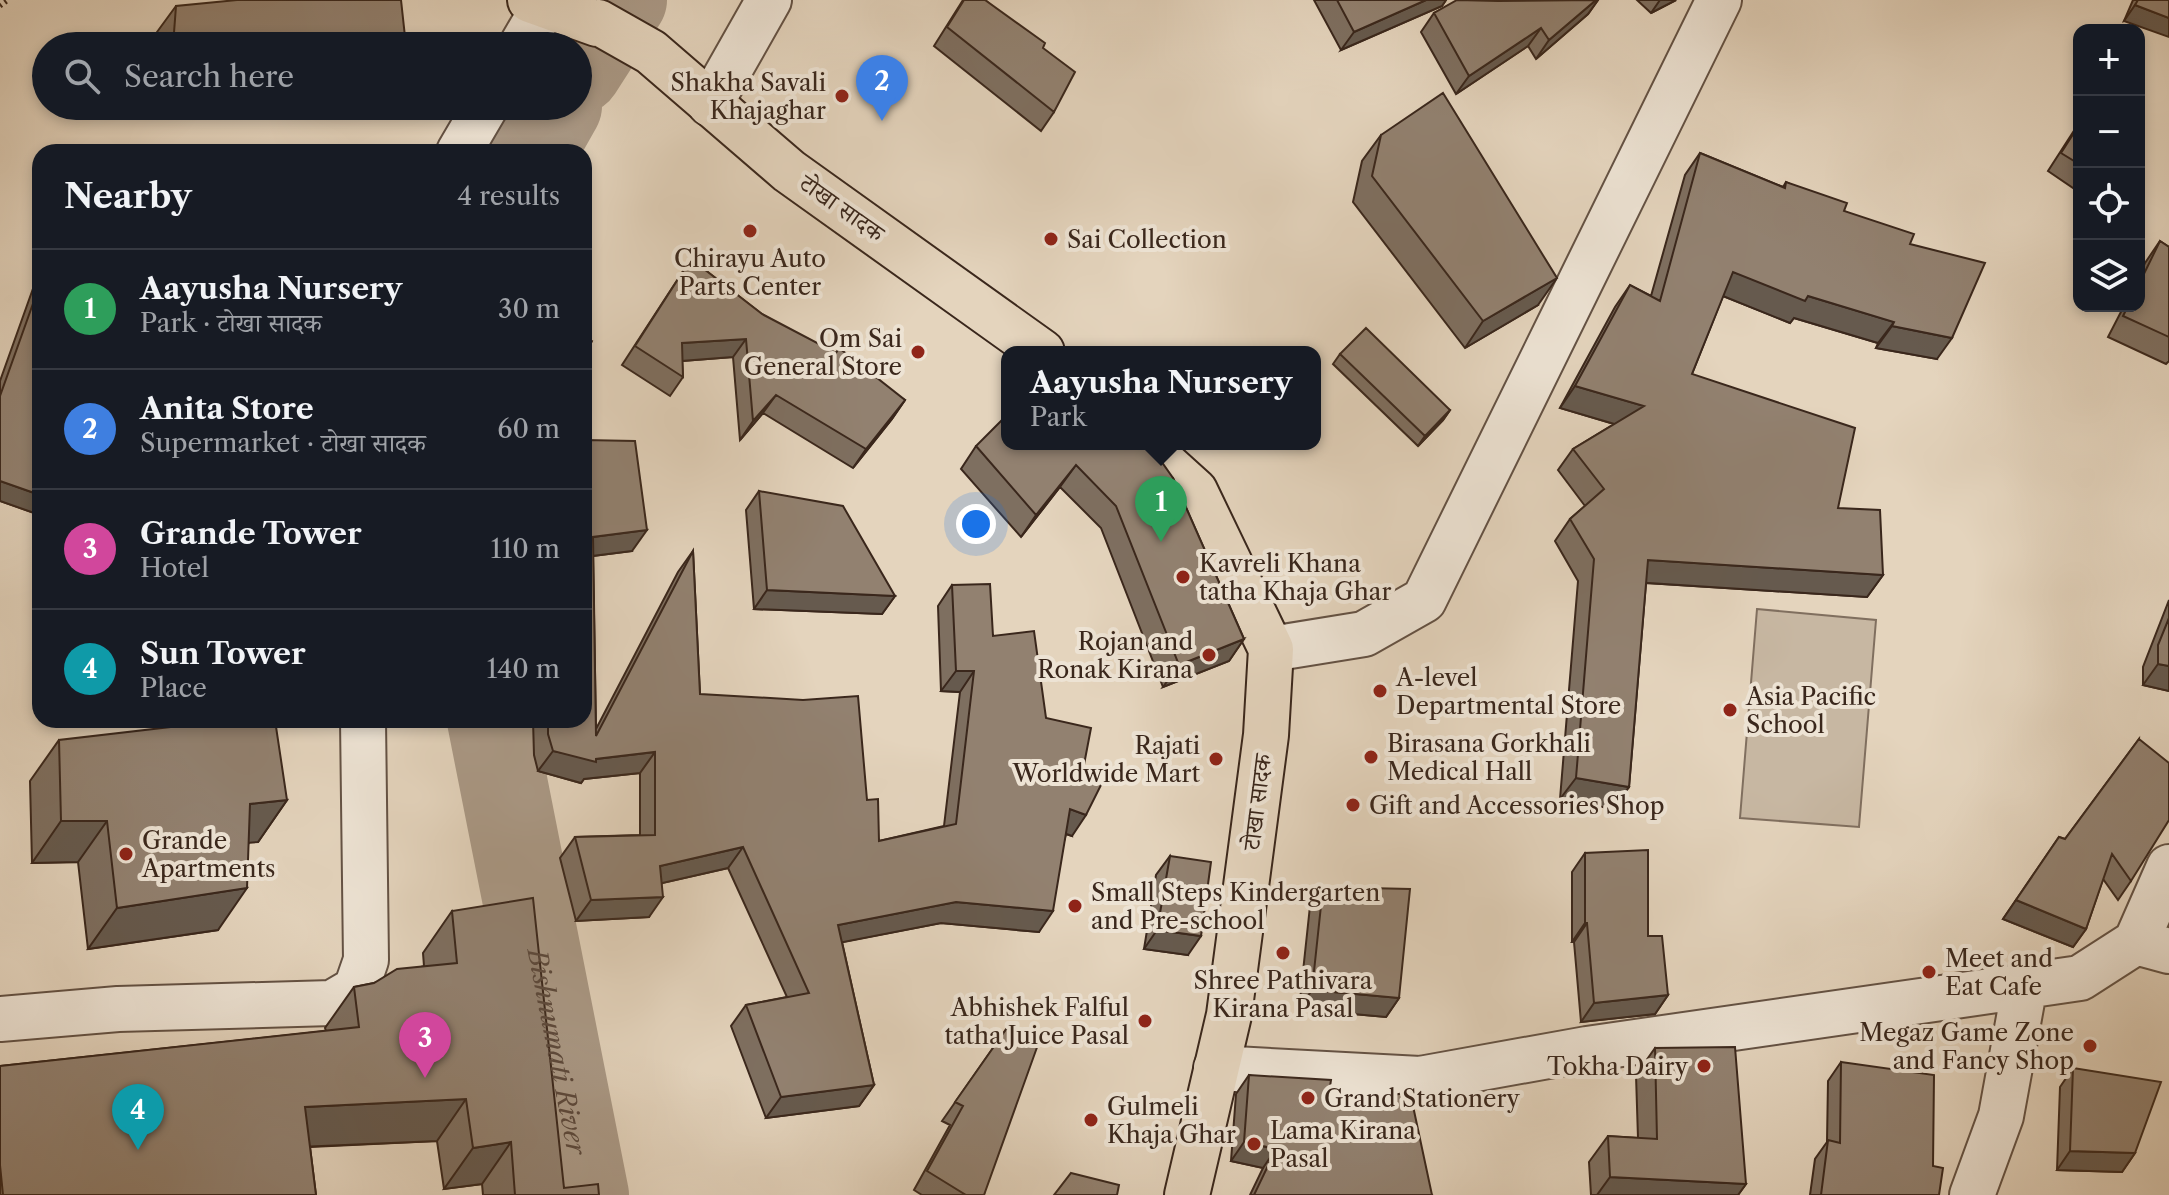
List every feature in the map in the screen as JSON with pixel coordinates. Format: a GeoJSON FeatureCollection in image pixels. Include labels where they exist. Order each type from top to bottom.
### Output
{"type":"FeatureCollection","features":[{"type":"Feature","properties":{"kind":"main road","name":"टोखा सादक"},"geometry":{"type":"LineString","coordinates":[[537,2],[598,22],[651,52],[789,171],[1034,346]]}},
{"type":"Feature","properties":{"kind":"main road","name":"टोखा सादक"},"geometry":{"type":"LineString","coordinates":[[1150,450],[1195,491],[1271,649],[1266,735],[1229,1015],[1187,1195]]}},
{"type":"Feature","properties":{"kind":"street"},"geometry":{"type":"LineString","coordinates":[[710,104],[769,0]]}},
{"type":"Feature","properties":{"kind":"street"},"geometry":{"type":"LineString","coordinates":[[1271,649],[1364,634],[1424,600],[1719,0]]}},
{"type":"Feature","properties":{"kind":"street"},"geometry":{"type":"LineString","coordinates":[[526,32],[537,2]]}},
{"type":"Feature","properties":{"kind":"street"},"geometry":{"type":"LineString","coordinates":[[464,144],[478,120]]}},
{"type":"Feature","properties":{"kind":"street"},"geometry":{"type":"LineString","coordinates":[[0,1019],[118,1009],[332,1003],[356,989],[366,960],[363,728]]}},
{"type":"Feature","properties":{"kind":"street"},"geometry":{"type":"LineString","coordinates":[[1216,1068],[1420,1079],[1587,1049],[2080,978],[2152,946],[2169,867]]}},
{"type":"Feature","properties":{"kind":"street"},"geometry":{"type":"LineString","coordinates":[[1972,1195],[2001,1116],[2025,985]]}},
{"type":"Feature","properties":{"kind":"path"},"geometry":{"type":"LineString","coordinates":[[0,6],[8,0]]}},
{"type":"Feature","properties":{"kind":"shaded area"},"geometry":{"type":"Polygon","coordinates":[[[1757,609],[1876,620],[1859,827],[1740,818],[1757,609]]]}},
{"type":"Feature","properties":{"kind":"building"},"geometry":{"type":"Polygon","coordinates":[[[237,0],[401,0],[404,32],[174,32],[176,6],[237,0]]]}},
{"type":"Feature","properties":{"kind":"building"},"geometry":{"type":"Polygon","coordinates":[[[964,0],[985,0],[1045,43],[1043,48],[1075,72],[1054,112],[947,27],[964,0]]]}},
{"type":"Feature","properties":{"kind":"building"},"geometry":{"type":"Polygon","coordinates":[[[1337,0],[1426,0],[1354,32],[1337,0]]]}},
{"type":"Feature","properties":{"kind":"building"},"geometry":{"type":"Polygon","coordinates":[[[1457,0],[1596,0],[1549,40],[1541,28],[1469,76],[1434,13],[1457,0]]]}},
{"type":"Feature","properties":{"kind":"building"},"geometry":{"type":"Polygon","coordinates":[[[2138,0],[2169,0],[2169,18],[2135,5],[2138,0]]]}},
{"type":"Feature","properties":{"kind":"building"},"geometry":{"type":"Polygon","coordinates":[[[1443,93],[1557,278],[1483,321],[1372,176],[1381,135],[1443,93]]]}},
{"type":"Feature","properties":{"kind":"building"},"geometry":{"type":"Polygon","coordinates":[[[2073,134],[2073,160],[2061,153],[2073,134]]]}},
{"type":"Feature","properties":{"kind":"building"},"geometry":{"type":"Polygon","coordinates":[[[1700,153],[1785,188],[1786,182],[1847,203],[1844,211],[1914,234],[1910,244],[1985,263],[1952,338],[1892,326],[1894,322],[1808,296],[1805,301],[1733,272],[1692,374],[1855,428],[1838,508],[1880,510],[1883,575],[1648,560],[1629,787],[1576,778],[1594,559],[1570,519],[1604,489],[1573,449],[1644,406],[1575,386],[1630,285],[1660,301],[1700,153]]]}},
{"type":"Feature","properties":{"kind":"building"},"geometry":{"type":"Polygon","coordinates":[[[2160,241],[2169,247],[2169,337],[2123,316],[2125,312],[2145,312],[2145,272],[2160,241]]]}},
{"type":"Feature","properties":{"kind":"building"},"geometry":{"type":"Polygon","coordinates":[[[691,259],[762,314],[836,353],[839,348],[905,400],[866,449],[776,395],[753,421],[746,339],[682,343],[683,377],[635,346],[691,259]]]}},
{"type":"Feature","properties":{"kind":"building"},"geometry":{"type":"Polygon","coordinates":[[[32,306],[32,492],[0,481],[0,396],[32,306]]]}},
{"type":"Feature","properties":{"kind":"building"},"geometry":{"type":"Polygon","coordinates":[[[1366,328],[1450,410],[1425,436],[1340,354],[1366,328]]]}},
{"type":"Feature","properties":{"kind":"building"},"geometry":{"type":"Polygon","coordinates":[[[1001,421],[1001,450],[1153,450],[1173,478],[1244,639],[1179,665],[1116,506],[1076,465],[1036,515],[976,446],[1001,421]]]}},
{"type":"Feature","properties":{"kind":"building"},"geometry":{"type":"Polygon","coordinates":[[[592,440],[635,441],[647,530],[593,537],[596,736],[693,551],[700,694],[803,700],[858,696],[867,800],[878,799],[879,841],[956,824],[974,671],[956,671],[952,585],[990,584],[993,636],[1034,631],[1046,718],[1091,728],[1083,770],[1104,779],[1086,815],[1070,809],[1053,911],[956,902],[838,925],[874,1085],[781,1097],[746,1005],[809,993],[743,847],[660,866],[663,897],[591,900],[575,837],[655,835],[655,752],[596,759],[596,762],[553,751],[548,728],[592,728],[592,440]]]}},
{"type":"Feature","properties":{"kind":"building"},"geometry":{"type":"Polygon","coordinates":[[[759,491],[843,506],[895,596],[767,590],[759,491]]]}},
{"type":"Feature","properties":{"kind":"building"},"geometry":{"type":"Polygon","coordinates":[[[2169,618],[2169,666],[2158,664],[2158,645],[2169,618]]]}},
{"type":"Feature","properties":{"kind":"building","name":"Grande Apartments"},"geometry":{"type":"Polygon","coordinates":[[[162,728],[276,728],[287,800],[250,804],[247,888],[117,908],[107,821],[61,821],[59,740],[162,728]]]}},
{"type":"Feature","properties":{"kind":"building"},"geometry":{"type":"Polygon","coordinates":[[[2139,739],[2169,763],[2169,820],[2131,881],[2112,854],[2086,929],[2016,900],[2059,837],[2065,839],[2139,739]]]}},
{"type":"Feature","properties":{"kind":"building"},"geometry":{"type":"Polygon","coordinates":[[[1648,850],[1648,936],[1662,936],[1668,995],[1594,1003],[1585,923],[1585,853],[1648,850]]]}},
{"type":"Feature","properties":{"kind":"building"},"geometry":{"type":"Polygon","coordinates":[[[1170,856],[1211,862],[1201,936],[1157,930],[1170,856]]]}},
{"type":"Feature","properties":{"kind":"building"},"geometry":{"type":"Polygon","coordinates":[[[1323,887],[1410,889],[1399,998],[1312,990],[1323,887]]]}},
{"type":"Feature","properties":{"kind":"building"},"geometry":{"type":"Polygon","coordinates":[[[533,898],[564,1188],[598,1184],[599,1195],[515,1195],[511,1142],[473,1148],[466,1099],[305,1107],[316,1195],[3,1195],[0,1066],[359,1027],[354,987],[374,983],[397,969],[457,963],[452,911],[533,898]]]}},
{"type":"Feature","properties":{"kind":"building"},"geometry":{"type":"Polygon","coordinates":[[[1007,1028],[1040,1039],[984,1195],[966,1195],[927,1171],[963,1106],[955,1102],[1007,1028]]]}},
{"type":"Feature","properties":{"kind":"building"},"geometry":{"type":"Polygon","coordinates":[[[1735,1047],[1746,1184],[1610,1177],[1608,1136],[1657,1139],[1655,1048],[1735,1047]]]}},
{"type":"Feature","properties":{"kind":"building"},"geometry":{"type":"Polygon","coordinates":[[[1841,1062],[1934,1075],[1933,1166],[1943,1168],[1939,1195],[1821,1195],[1828,1140],[1840,1143],[1841,1062]]]}},
{"type":"Feature","properties":{"kind":"building"},"geometry":{"type":"Polygon","coordinates":[[[2073,1068],[2161,1082],[2135,1153],[2070,1151],[2073,1068]]]}},
{"type":"Feature","properties":{"kind":"building"},"geometry":{"type":"Polygon","coordinates":[[[1249,1075],[1331,1080],[1327,1107],[1410,1092],[1432,1195],[1254,1195],[1276,1149],[1244,1142],[1249,1075]]]}},
{"type":"Feature","properties":{"kind":"building"},"geometry":{"type":"Polygon","coordinates":[[[1071,1173],[1119,1185],[1117,1195],[1054,1195],[1071,1173]]]}},
{"type":"Feature","properties":{"kind":"waterway","name":"Bishnumati River"},"geometry":{"type":"LineString","coordinates":[[592,48],[623,0]]}},
{"type":"Feature","properties":{"kind":"waterway","name":"Bishnumati River"},"geometry":{"type":"LineString","coordinates":[[537,144],[550,120]]}},
{"type":"Feature","properties":{"kind":"waterway","name":"Bishnumati River"},"geometry":{"type":"LineString","coordinates":[[493,728],[585,1195]]}},
{"type":"Feature","properties":{"kind":"place","name":"Shakha Savali Khajaghar"},"geometry":{"type":"Point","coordinates":[842,96]}},
{"type":"Feature","properties":{"kind":"place","name":"Anita Store"},"geometry":{"type":"Point","coordinates":[882,121]}},
{"type":"Feature","properties":{"kind":"place","name":"Chirayu Auto Parts Center"},"geometry":{"type":"Point","coordinates":[750,231]}},
{"type":"Feature","properties":{"kind":"place","name":"Sai Collection"},"geometry":{"type":"Point","coordinates":[1051,239]}},
{"type":"Feature","properties":{"kind":"place","name":"Om Sai General Store"},"geometry":{"type":"Point","coordinates":[918,352]}},
{"type":"Feature","properties":{"kind":"place","name":"Aayusha Nursery"},"geometry":{"type":"Point","coordinates":[1161,542]}},
{"type":"Feature","properties":{"kind":"place","name":"Kavreli Khana tatha Khaja Ghar"},"geometry":{"type":"Point","coordinates":[1183,577]}},
{"type":"Feature","properties":{"kind":"place","name":"Rojan and Ronak Kirana"},"geometry":{"type":"Point","coordinates":[1209,655]}},
{"type":"Feature","properties":{"kind":"place","name":"A-level Departmental Store"},"geometry":{"type":"Point","coordinates":[1380,691]}},
{"type":"Feature","properties":{"kind":"place","name":"Asia Pacific School"},"geometry":{"type":"Point","coordinates":[1730,710]}},
{"type":"Feature","properties":{"kind":"place","name":"Birasana Gorkhali Medical Hall"},"geometry":{"type":"Point","coordinates":[1371,757]}},
{"type":"Feature","properties":{"kind":"place","name":"Rajati Worldwide Mart"},"geometry":{"type":"Point","coordinates":[1216,759]}},
{"type":"Feature","properties":{"kind":"place","name":"Gift and Accessories Shop"},"geometry":{"type":"Point","coordinates":[1353,805]}},
{"type":"Feature","properties":{"kind":"place","name":"Grande Apartments"},"geometry":{"type":"Point","coordinates":[126,854]}},
{"type":"Feature","properties":{"kind":"place","name":"Small Steps Kindergarten and Pre-school"},"geometry":{"type":"Point","coordinates":[1075,906]}},
{"type":"Feature","properties":{"kind":"place","name":"Shree Pathivara Kirana Pasal"},"geometry":{"type":"Point","coordinates":[1283,953]}},
{"type":"Feature","properties":{"kind":"place","name":"Meet and Eat Cafe"},"geometry":{"type":"Point","coordinates":[1929,972]}},
{"type":"Feature","properties":{"kind":"place","name":"Abhishek Falful tatha Juice Pasal"},"geometry":{"type":"Point","coordinates":[1145,1021]}},
{"type":"Feature","properties":{"kind":"place","name":"Megaz Game Zone and Fancy Shop"},"geometry":{"type":"Point","coordinates":[2090,1046]}},
{"type":"Feature","properties":{"kind":"place","name":"Tokha Dairy"},"geometry":{"type":"Point","coordinates":[1704,1066]}},
{"type":"Feature","properties":{"kind":"place","name":"Grande Tower"},"geometry":{"type":"Point","coordinates":[425,1078]}},
{"type":"Feature","properties":{"kind":"place","name":"Grand Stationery"},"geometry":{"type":"Point","coordinates":[1308,1098]}},
{"type":"Feature","properties":{"kind":"place","name":"Gulmeli Khaja Ghar"},"geometry":{"type":"Point","coordinates":[1091,1120]}},
{"type":"Feature","properties":{"kind":"place","name":"Lama Kirana Pasal"},"geometry":{"type":"Point","coordinates":[1254,1144]}},
{"type":"Feature","properties":{"kind":"place","name":"Sun Tower"},"geometry":{"type":"Point","coordinates":[138,1150]}}]}
